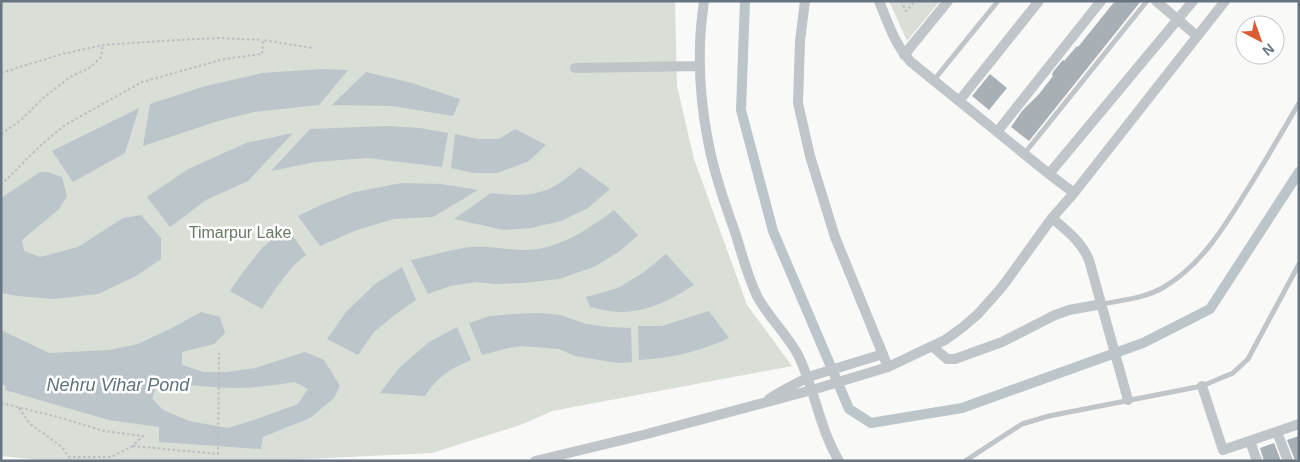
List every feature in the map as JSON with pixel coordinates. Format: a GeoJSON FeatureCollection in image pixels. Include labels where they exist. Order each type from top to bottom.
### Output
{"type":"FeatureCollection","features":[{"type":"Feature","properties":{"kind":"street"},"geometry":{"type":"LineString","coordinates":[[704,1],[700,66],[703,114],[714,168],[751,281],[758,297],[790,341],[811,376],[812,390],[821,422],[839,461]]}},
{"type":"Feature","properties":{"kind":"street"},"geometry":{"type":"LineString","coordinates":[[805,1],[800,41],[798,103],[810,156],[836,237],[888,367]]}},
{"type":"Feature","properties":{"kind":"street"},"geometry":{"type":"LineString","coordinates":[[879,1],[896,42],[911,62],[1074,193]]}},
{"type":"Feature","properties":{"kind":"street"},"geometry":{"type":"LineString","coordinates":[[904,55],[948,1]]}},
{"type":"Feature","properties":{"kind":"street"},"geometry":{"type":"LineString","coordinates":[[958,101],[1038,1]]}},
{"type":"Feature","properties":{"kind":"street"},"geometry":{"type":"LineString","coordinates":[[997,132],[1101,1]]}},
{"type":"Feature","properties":{"kind":"street"},"geometry":{"type":"LineString","coordinates":[[1156,1],[1197,36]]}},
{"type":"Feature","properties":{"kind":"street"},"geometry":{"type":"LineString","coordinates":[[1049,174],[1193,1]]}},
{"type":"Feature","properties":{"kind":"street"},"geometry":{"type":"LineString","coordinates":[[535,461],[643,435],[867,374],[888,367],[932,346],[963,328],[1002,287],[1052,218],[1074,193],[1224,1]]}},
{"type":"Feature","properties":{"kind":"street"},"geometry":{"type":"LineString","coordinates":[[575,68],[700,66]]}},
{"type":"Feature","properties":{"kind":"street"},"geometry":{"type":"LineString","coordinates":[[1052,218],[1079,242],[1089,260],[1128,400]]}},
{"type":"Feature","properties":{"kind":"street"},"geometry":{"type":"LineString","coordinates":[[932,346],[947,359],[955,359],[1002,342],[1055,315],[1069,310],[1103,307]]}},
{"type":"Feature","properties":{"kind":"street"},"geometry":{"type":"LineString","coordinates":[[765,403],[779,392],[811,376],[883,354]]}},
{"type":"Feature","properties":{"kind":"street"},"geometry":{"type":"LineString","coordinates":[[1202,386],[1226,461]]}},
{"type":"Feature","properties":{"kind":"street"},"geometry":{"type":"LineString","coordinates":[[1223,450],[1299,424]]}},
{"type":"Feature","properties":{"kind":"street"},"geometry":{"type":"LineString","coordinates":[[1277,432],[1288,461]]}},
{"type":"Feature","properties":{"kind":"street"},"geometry":{"type":"LineString","coordinates":[[1250,441],[1257,461]]}},
{"type":"Feature","properties":{"kind":"lane"},"geometry":{"type":"LineString","coordinates":[[934,80],[998,1]]}},
{"type":"Feature","properties":{"kind":"lane"},"geometry":{"type":"LineString","coordinates":[[1024,154],[1147,1]]}},
{"type":"Feature","properties":{"kind":"lane"},"geometry":{"type":"LineString","coordinates":[[1103,307],[1162,288],[1182,275],[1205,252],[1229,220],[1299,103]]}},
{"type":"Feature","properties":{"kind":"lane"},"geometry":{"type":"LineString","coordinates":[[965,461],[1022,424],[1050,416],[1202,386],[1233,373],[1248,359],[1299,264]]}},
{"type":"Feature","properties":{"kind":"path"},"geometry":{"type":"LineString","coordinates":[[902,1],[906,10],[916,1]]}},
{"type":"Feature","properties":{"kind":"path"},"geometry":{"type":"LineString","coordinates":[[1,73],[62,54],[103,45],[222,38],[263,40],[312,48]]}},
{"type":"Feature","properties":{"kind":"path"},"geometry":{"type":"LineString","coordinates":[[1,185],[40,145],[65,125],[142,82],[224,59],[262,54],[263,40]]}},
{"type":"Feature","properties":{"kind":"path"},"geometry":{"type":"LineString","coordinates":[[1,134],[20,121],[42,99],[70,77],[91,66],[100,57],[103,45]]}},
{"type":"Feature","properties":{"kind":"path"},"geometry":{"type":"LineString","coordinates":[[133,446],[218,454],[220,353]]}},
{"type":"Feature","properties":{"kind":"path"},"geometry":{"type":"LineString","coordinates":[[1,403],[104,431],[143,436],[133,446],[111,457],[69,457],[62,447],[30,424],[19,408]]}},
{"type":"Feature","properties":{"kind":"green space","name":"Timarpur Lake"},"geometry":{"type":"Polygon","coordinates":[[[1,1],[675,1],[677,86],[694,159],[747,305],[792,366],[552,411],[523,424],[432,453],[263,461],[49,461],[1,456],[1,1]]]}},
{"type":"Feature","properties":{"kind":"green space"},"geometry":{"type":"Polygon","coordinates":[[[889,1],[940,1],[907,41],[889,1]]]}},
{"type":"Feature","properties":{"kind":"water"},"geometry":{"type":"Polygon","coordinates":[[[322,69],[348,70],[319,105],[254,112],[218,121],[143,146],[150,104],[202,87],[262,73],[322,69]]]}},
{"type":"Feature","properties":{"kind":"water"},"geometry":{"type":"Polygon","coordinates":[[[366,72],[412,83],[460,99],[453,116],[392,106],[332,105],[366,72]]]}},
{"type":"Feature","properties":{"kind":"water"},"geometry":{"type":"Polygon","coordinates":[[[139,108],[125,153],[73,182],[52,151],[139,108]]]}},
{"type":"Feature","properties":{"kind":"water"},"geometry":{"type":"Polygon","coordinates":[[[387,126],[420,128],[448,133],[442,167],[367,158],[315,162],[271,171],[310,129],[387,126]]]}},
{"type":"Feature","properties":{"kind":"water"},"geometry":{"type":"Polygon","coordinates":[[[515,129],[546,145],[529,161],[497,173],[474,173],[451,168],[455,134],[478,139],[499,139],[515,129]]]}},
{"type":"Feature","properties":{"kind":"water"},"geometry":{"type":"Polygon","coordinates":[[[293,133],[248,181],[206,200],[170,227],[147,197],[188,169],[246,143],[293,133]]]}},
{"type":"Feature","properties":{"kind":"water"},"geometry":{"type":"Polygon","coordinates":[[[580,167],[610,189],[588,208],[561,221],[531,228],[504,230],[454,219],[491,193],[517,195],[537,193],[558,184],[580,167]]]}},
{"type":"Feature","properties":{"kind":"water"},"geometry":{"type":"Polygon","coordinates":[[[40,172],[48,172],[62,177],[67,196],[59,209],[22,240],[24,251],[40,257],[78,247],[123,218],[141,215],[161,238],[161,259],[136,276],[98,294],[53,299],[1,293],[1,198],[40,172]]]}},
{"type":"Feature","properties":{"kind":"water"},"geometry":{"type":"Polygon","coordinates":[[[402,183],[441,184],[478,190],[433,217],[394,219],[357,230],[320,246],[298,216],[355,192],[402,183]]]}},
{"type":"Feature","properties":{"kind":"water"},"geometry":{"type":"Polygon","coordinates":[[[614,210],[638,235],[620,251],[594,267],[559,279],[496,284],[476,282],[450,286],[428,294],[411,260],[471,247],[537,249],[561,242],[584,231],[614,210]]]}},
{"type":"Feature","properties":{"kind":"water"},"geometry":{"type":"Polygon","coordinates":[[[287,227],[306,255],[293,266],[262,309],[230,291],[262,248],[287,227]]]}},
{"type":"Feature","properties":{"kind":"water"},"geometry":{"type":"Polygon","coordinates":[[[666,254],[694,285],[668,300],[642,309],[617,312],[590,307],[586,297],[618,288],[644,272],[666,254]]]}},
{"type":"Feature","properties":{"kind":"water"},"geometry":{"type":"Polygon","coordinates":[[[402,267],[416,300],[374,332],[358,355],[327,339],[346,312],[375,284],[402,267]]]}},
{"type":"Feature","properties":{"kind":"water"},"geometry":{"type":"Polygon","coordinates":[[[709,311],[729,338],[685,354],[639,360],[638,326],[662,326],[709,311]]]}},
{"type":"Feature","properties":{"kind":"water","name":"Nehru Vihar Pond"},"geometry":{"type":"Polygon","coordinates":[[[201,312],[220,317],[225,333],[214,344],[182,352],[182,365],[204,372],[227,372],[255,368],[305,352],[324,360],[340,386],[334,398],[310,418],[263,437],[261,449],[159,442],[159,427],[109,420],[5,390],[6,386],[1,384],[1,330],[49,353],[110,350],[138,344],[201,312]],[[295,382],[243,388],[157,385],[152,398],[163,410],[189,421],[228,428],[298,404],[308,389],[295,382]]]}},
{"type":"Feature","properties":{"kind":"water"},"geometry":{"type":"Polygon","coordinates":[[[540,313],[560,315],[586,324],[631,328],[632,362],[618,363],[575,356],[559,349],[521,346],[482,355],[469,323],[490,316],[540,313]]]}},
{"type":"Feature","properties":{"kind":"water"},"geometry":{"type":"Polygon","coordinates":[[[457,327],[471,360],[445,374],[425,396],[380,393],[399,368],[429,342],[457,327]]]}},
{"type":"Feature","properties":{"kind":"building"},"geometry":{"type":"Polygon","coordinates":[[[1115,1],[1141,1],[1029,141],[1011,127],[1022,111],[1053,76],[1053,72],[1062,61],[1078,47],[1115,1]]]}},
{"type":"Feature","properties":{"kind":"building"},"geometry":{"type":"Polygon","coordinates":[[[990,74],[1007,88],[989,110],[972,96],[990,74]]]}},
{"type":"Feature","properties":{"kind":"building"},"geometry":{"type":"Polygon","coordinates":[[[1299,436],[1299,459],[1295,460],[1287,440],[1299,436]]]}},
{"type":"Feature","properties":{"kind":"building"},"geometry":{"type":"Polygon","coordinates":[[[1274,443],[1281,461],[1264,461],[1260,448],[1274,443]]]}},
{"type":"Feature","properties":{"kind":"waterway"},"geometry":{"type":"LineString","coordinates":[[745,1],[741,110],[773,231],[849,409],[871,423],[962,408],[1143,343],[1210,309],[1299,172]]}}]}
